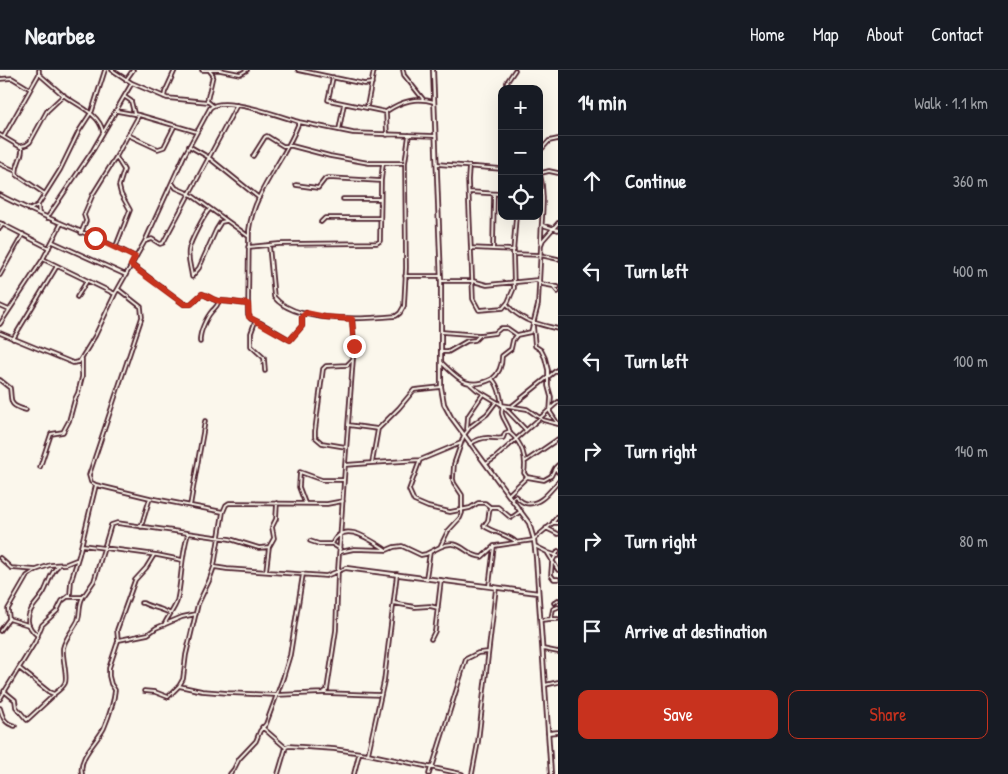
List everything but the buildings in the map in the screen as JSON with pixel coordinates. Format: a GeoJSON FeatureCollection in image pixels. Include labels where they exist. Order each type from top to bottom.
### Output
{"type":"FeatureCollection","features":[{"type":"Feature","properties":{"kind":"main road"},"geometry":{"type":"LineString","coordinates":[[433,70],[441,281],[441,387],[445,408],[470,444],[522,511],[529,523],[534,539],[551,774]]}},
{"type":"Feature","properties":{"kind":"main road"},"geometry":{"type":"LineString","coordinates":[[346,568],[397,573],[538,593]]}},
{"type":"Feature","properties":{"kind":"street"},"geometry":{"type":"LineString","coordinates":[[4,136],[39,74],[39,70]]}},
{"type":"Feature","properties":{"kind":"street"},"geometry":{"type":"LineString","coordinates":[[29,210],[38,205],[91,113],[106,70]]}},
{"type":"Feature","properties":{"kind":"street"},"geometry":{"type":"LineString","coordinates":[[112,70],[126,80],[164,97],[208,102],[213,106],[237,105],[299,122],[339,130],[387,135],[435,136]]}},
{"type":"Feature","properties":{"kind":"street"},"geometry":{"type":"LineString","coordinates":[[164,97],[176,70]]}},
{"type":"Feature","properties":{"kind":"street"},"geometry":{"type":"LineString","coordinates":[[202,70],[241,74],[247,70]]}},
{"type":"Feature","properties":{"kind":"street"},"geometry":{"type":"LineString","coordinates":[[208,102],[213,75],[209,70]]}},
{"type":"Feature","properties":{"kind":"street"},"geometry":{"type":"LineString","coordinates":[[241,74],[242,70]]}},
{"type":"Feature","properties":{"kind":"street"},"geometry":{"type":"LineString","coordinates":[[298,70],[364,84],[372,83]]}},
{"type":"Feature","properties":{"kind":"street"},"geometry":{"type":"LineString","coordinates":[[320,70],[320,75]]}},
{"type":"Feature","properties":{"kind":"street"},"geometry":{"type":"LineString","coordinates":[[367,106],[374,70]]}},
{"type":"Feature","properties":{"kind":"street"},"geometry":{"type":"LineString","coordinates":[[403,70],[404,75],[423,99]]}},
{"type":"Feature","properties":{"kind":"street"},"geometry":{"type":"LineString","coordinates":[[506,85],[506,82],[515,70]]}},
{"type":"Feature","properties":{"kind":"street"},"geometry":{"type":"LineString","coordinates":[[126,80],[132,71]]}},
{"type":"Feature","properties":{"kind":"street"},"geometry":{"type":"LineString","coordinates":[[39,74],[64,95],[91,113],[102,126],[103,132]]}},
{"type":"Feature","properties":{"kind":"street"},"geometry":{"type":"LineString","coordinates":[[333,77],[328,100],[344,104],[367,106],[386,112],[407,100],[423,99],[434,102]]}},
{"type":"Feature","properties":{"kind":"street"},"geometry":{"type":"LineString","coordinates":[[0,79],[12,78],[30,89]]}},
{"type":"Feature","properties":{"kind":"street"},"geometry":{"type":"LineString","coordinates":[[47,218],[80,170],[132,83]]}},
{"type":"Feature","properties":{"kind":"street"},"geometry":{"type":"LineString","coordinates":[[0,135],[21,146],[26,145],[30,142],[39,122],[47,111],[64,95]]}},
{"type":"Feature","properties":{"kind":"street"},"geometry":{"type":"LineString","coordinates":[[125,97],[131,101],[134,113]]}},
{"type":"Feature","properties":{"kind":"street"},"geometry":{"type":"LineString","coordinates":[[339,130],[344,104]]}},
{"type":"Feature","properties":{"kind":"street"},"geometry":{"type":"LineString","coordinates":[[145,241],[152,239],[160,244],[163,243],[237,105]]}},
{"type":"Feature","properties":{"kind":"street"},"geometry":{"type":"LineString","coordinates":[[40,467],[51,434],[62,432],[69,421],[82,377],[82,360],[115,294],[145,241],[189,146],[213,106]]}},
{"type":"Feature","properties":{"kind":"street"},"geometry":{"type":"LineString","coordinates":[[117,111],[134,113],[197,132]]}},
{"type":"Feature","properties":{"kind":"street"},"geometry":{"type":"LineString","coordinates":[[386,112],[387,135]]}},
{"type":"Feature","properties":{"kind":"street"},"geometry":{"type":"LineString","coordinates":[[81,233],[86,221],[84,215],[93,194],[139,115]]}},
{"type":"Feature","properties":{"kind":"street"},"geometry":{"type":"LineString","coordinates":[[299,122],[259,198],[251,219],[248,236],[248,304],[249,317],[290,340],[302,326],[302,317],[306,313]]}},
{"type":"Feature","properties":{"kind":"street"},"geometry":{"type":"LineString","coordinates":[[128,135],[158,149],[164,147],[175,125]]}},
{"type":"Feature","properties":{"kind":"street"},"geometry":{"type":"LineString","coordinates":[[269,245],[274,297],[288,307],[325,317],[352,319],[400,314],[404,306],[405,163],[409,135]]}},
{"type":"Feature","properties":{"kind":"street"},"geometry":{"type":"LineString","coordinates":[[253,156],[266,136],[283,146],[292,146],[340,158],[383,163],[405,163]]}},
{"type":"Feature","properties":{"kind":"street"},"geometry":{"type":"LineString","coordinates":[[543,148],[549,141],[558,140]]}},
{"type":"Feature","properties":{"kind":"street"},"geometry":{"type":"LineString","coordinates":[[21,146],[22,152],[16,171],[19,178],[45,194]]}},
{"type":"Feature","properties":{"kind":"street"},"geometry":{"type":"LineString","coordinates":[[189,146],[208,157],[259,198]]}},
{"type":"Feature","properties":{"kind":"street"},"geometry":{"type":"LineString","coordinates":[[116,157],[124,170],[119,186],[130,210],[116,247]]}},
{"type":"Feature","properties":{"kind":"street"},"geometry":{"type":"LineString","coordinates":[[248,247],[279,244],[377,243],[380,241],[380,199],[383,163]]}},
{"type":"Feature","properties":{"kind":"street"},"geometry":{"type":"LineString","coordinates":[[0,164],[16,171]]}},
{"type":"Feature","properties":{"kind":"street"},"geometry":{"type":"LineString","coordinates":[[436,164],[498,169]]}},
{"type":"Feature","properties":{"kind":"street"},"geometry":{"type":"LineString","coordinates":[[469,166],[474,299],[479,310],[503,308],[507,304],[514,288],[516,220]]}},
{"type":"Feature","properties":{"kind":"street"},"geometry":{"type":"LineString","coordinates":[[543,172],[549,171],[558,173]]}},
{"type":"Feature","properties":{"kind":"street"},"geometry":{"type":"LineString","coordinates":[[469,383],[480,383],[497,376],[501,367],[502,356],[511,349],[513,340],[517,336],[531,332],[538,305],[540,283],[540,255],[544,212],[544,188],[541,175]]}},
{"type":"Feature","properties":{"kind":"street"},"geometry":{"type":"LineString","coordinates":[[296,184],[318,188],[325,179],[329,178],[381,181]]}},
{"type":"Feature","properties":{"kind":"street"},"geometry":{"type":"LineString","coordinates":[[172,182],[176,188],[190,194],[208,209],[248,236]]}},
{"type":"Feature","properties":{"kind":"street"},"geometry":{"type":"LineString","coordinates":[[469,192],[498,194]]}},
{"type":"Feature","properties":{"kind":"street"},"geometry":{"type":"LineString","coordinates":[[494,194],[494,249]]}},
{"type":"Feature","properties":{"kind":"street"},"geometry":{"type":"LineString","coordinates":[[0,195],[29,210],[135,257]]}},
{"type":"Feature","properties":{"kind":"street"},"geometry":{"type":"LineString","coordinates":[[343,199],[380,199]]}},
{"type":"Feature","properties":{"kind":"street"},"geometry":{"type":"LineString","coordinates":[[38,205],[39,214]]}},
{"type":"Feature","properties":{"kind":"street"},"geometry":{"type":"LineString","coordinates":[[208,209],[188,251],[188,264],[192,277],[199,268],[221,222],[219,216]]}},
{"type":"Feature","properties":{"kind":"street"},"geometry":{"type":"LineString","coordinates":[[321,222],[325,218],[380,218]]}},
{"type":"Feature","properties":{"kind":"street"},"geometry":{"type":"LineString","coordinates":[[221,222],[226,221]]}},
{"type":"Feature","properties":{"kind":"street"},"geometry":{"type":"LineString","coordinates":[[0,228],[1,223],[49,248]]}},
{"type":"Feature","properties":{"kind":"street"},"geometry":{"type":"LineString","coordinates":[[541,245],[558,223]]}},
{"type":"Feature","properties":{"kind":"street"},"geometry":{"type":"LineString","coordinates":[[0,324],[43,259],[61,224]]}},
{"type":"Feature","properties":{"kind":"street"},"geometry":{"type":"LineString","coordinates":[[542,225],[558,230]]}},
{"type":"Feature","properties":{"kind":"street"},"geometry":{"type":"LineString","coordinates":[[0,275],[23,234]]}},
{"type":"Feature","properties":{"kind":"street"},"geometry":{"type":"LineString","coordinates":[[53,242],[126,275]]}},
{"type":"Feature","properties":{"kind":"street"},"geometry":{"type":"LineString","coordinates":[[471,248],[494,249],[558,259]]}},
{"type":"Feature","properties":{"kind":"street"},"geometry":{"type":"LineString","coordinates":[[43,259],[115,294]]}},
{"type":"Feature","properties":{"kind":"street"},"geometry":{"type":"LineString","coordinates":[[131,265],[184,304],[191,304],[202,294],[206,294],[219,301],[224,300],[248,304]]}},
{"type":"Feature","properties":{"kind":"street"},"geometry":{"type":"LineString","coordinates":[[13,339],[57,266]]}},
{"type":"Feature","properties":{"kind":"street"},"geometry":{"type":"LineString","coordinates":[[405,276],[440,276]]}},
{"type":"Feature","properties":{"kind":"street"},"geometry":{"type":"LineString","coordinates":[[441,281],[473,281],[487,285],[537,280],[540,283],[558,287]]}},
{"type":"Feature","properties":{"kind":"street"},"geometry":{"type":"LineString","coordinates":[[77,296],[88,281]]}},
{"type":"Feature","properties":{"kind":"street"},"geometry":{"type":"LineString","coordinates":[[552,286],[558,292]]}},
{"type":"Feature","properties":{"kind":"street"},"geometry":{"type":"LineString","coordinates":[[118,289],[136,302],[143,312],[89,475],[91,482],[96,486],[223,512]]}},
{"type":"Feature","properties":{"kind":"street"},"geometry":{"type":"LineString","coordinates":[[200,342],[204,326],[211,312],[217,308],[219,301]]}},
{"type":"Feature","properties":{"kind":"street"},"geometry":{"type":"LineString","coordinates":[[507,304],[514,312],[533,324],[558,330]]}},
{"type":"Feature","properties":{"kind":"street"},"geometry":{"type":"LineString","coordinates":[[0,306],[9,310]]}},
{"type":"Feature","properties":{"kind":"street"},"geometry":{"type":"LineString","coordinates":[[323,693],[328,687],[336,641],[340,534],[353,359],[352,319]]}},
{"type":"Feature","properties":{"kind":"street"},"geometry":{"type":"LineString","coordinates":[[255,322],[252,333],[252,346],[264,358],[265,371]]}},
{"type":"Feature","properties":{"kind":"street"},"geometry":{"type":"LineString","coordinates":[[533,324],[535,346],[541,350],[548,370],[551,398],[550,409],[552,416],[558,424]]}},
{"type":"Feature","properties":{"kind":"street"},"geometry":{"type":"LineString","coordinates":[[441,332],[480,335],[495,333],[501,328],[507,328],[517,336]]}},
{"type":"Feature","properties":{"kind":"street"},"geometry":{"type":"LineString","coordinates":[[0,333],[73,363],[82,360]]}},
{"type":"Feature","properties":{"kind":"street"},"geometry":{"type":"LineString","coordinates":[[441,352],[448,352],[467,341],[475,340],[480,335]]}},
{"type":"Feature","properties":{"kind":"street"},"geometry":{"type":"LineString","coordinates":[[346,448],[318,441],[315,437],[315,431],[323,369],[326,366],[347,365],[353,359]]}},
{"type":"Feature","properties":{"kind":"street"},"geometry":{"type":"LineString","coordinates":[[441,362],[455,377],[469,383],[496,402],[502,405],[527,409],[540,418],[558,424]]}},
{"type":"Feature","properties":{"kind":"street"},"geometry":{"type":"LineString","coordinates":[[511,407],[548,375],[558,369]]}},
{"type":"Feature","properties":{"kind":"street"},"geometry":{"type":"LineString","coordinates":[[492,379],[497,383],[504,420],[509,426],[510,433],[521,446],[526,461],[524,473],[527,477]]}},
{"type":"Feature","properties":{"kind":"street"},"geometry":{"type":"LineString","coordinates":[[0,380],[10,388],[10,399],[12,402],[19,408],[26,410]]}},
{"type":"Feature","properties":{"kind":"street"},"geometry":{"type":"LineString","coordinates":[[372,463],[378,429],[412,392],[441,387]]}},
{"type":"Feature","properties":{"kind":"street"},"geometry":{"type":"LineString","coordinates":[[467,430],[468,416],[483,394]]}},
{"type":"Feature","properties":{"kind":"street"},"geometry":{"type":"LineString","coordinates":[[440,547],[448,530],[460,518],[462,509],[462,495],[454,483],[454,464],[460,443],[467,430],[487,414],[496,402]]}},
{"type":"Feature","properties":{"kind":"street"},"geometry":{"type":"LineString","coordinates":[[486,464],[558,402]]}},
{"type":"Feature","properties":{"kind":"street"},"geometry":{"type":"LineString","coordinates":[[502,405],[526,430]]}},
{"type":"Feature","properties":{"kind":"street"},"geometry":{"type":"LineString","coordinates":[[190,506],[205,421]]}},
{"type":"Feature","properties":{"kind":"street"},"geometry":{"type":"LineString","coordinates":[[348,425],[378,429]]}},
{"type":"Feature","properties":{"kind":"street"},"geometry":{"type":"LineString","coordinates":[[470,444],[478,439],[503,438],[510,430]]}},
{"type":"Feature","properties":{"kind":"street"},"geometry":{"type":"LineString","coordinates":[[526,461],[558,439]]}},
{"type":"Feature","properties":{"kind":"street"},"geometry":{"type":"LineString","coordinates":[[345,465],[420,460],[460,443]]}},
{"type":"Feature","properties":{"kind":"street"},"geometry":{"type":"LineString","coordinates":[[420,460],[409,490],[413,500],[446,512],[470,508],[478,503],[485,503],[490,507],[498,507],[511,518],[522,511]]}},
{"type":"Feature","properties":{"kind":"street"},"geometry":{"type":"LineString","coordinates":[[527,477],[544,480],[551,476],[554,468],[558,465]]}},
{"type":"Feature","properties":{"kind":"street"},"geometry":{"type":"LineString","coordinates":[[554,468],[558,472]]}},
{"type":"Feature","properties":{"kind":"street"},"geometry":{"type":"LineString","coordinates":[[305,503],[299,487],[300,472],[322,480],[344,480]]}},
{"type":"Feature","properties":{"kind":"street"},"geometry":{"type":"LineString","coordinates":[[509,494],[527,477]]}},
{"type":"Feature","properties":{"kind":"street"},"geometry":{"type":"LineString","coordinates":[[512,498],[515,496],[522,503],[534,503],[544,497],[558,482]]}},
{"type":"Feature","properties":{"kind":"street"},"geometry":{"type":"LineString","coordinates":[[68,597],[96,486]]}},
{"type":"Feature","properties":{"kind":"street"},"geometry":{"type":"LineString","coordinates":[[141,527],[150,498]]}},
{"type":"Feature","properties":{"kind":"street"},"geometry":{"type":"LineString","coordinates":[[144,691],[155,692],[168,697],[183,679],[196,614],[214,567],[223,512],[226,505],[229,503],[327,504],[343,501]]}},
{"type":"Feature","properties":{"kind":"street"},"geometry":{"type":"LineString","coordinates":[[266,571],[269,547],[274,538],[272,527],[276,519],[277,503]]}},
{"type":"Feature","properties":{"kind":"street"},"geometry":{"type":"LineString","coordinates":[[490,507],[488,520],[484,526],[513,539],[517,543]]}},
{"type":"Feature","properties":{"kind":"street"},"geometry":{"type":"LineString","coordinates":[[310,541],[319,544],[332,544],[340,551],[354,549],[387,550],[402,546],[424,555],[451,543],[462,547],[475,557],[482,557],[494,546],[534,539],[553,523],[558,516]]}},
{"type":"Feature","properties":{"kind":"street"},"geometry":{"type":"LineString","coordinates":[[553,523],[558,523]]}},
{"type":"Feature","properties":{"kind":"street"},"geometry":{"type":"LineString","coordinates":[[4,691],[15,700],[16,707],[27,720],[65,684],[66,670],[63,664],[63,646],[79,617],[79,603],[91,588],[111,526],[114,524],[230,539],[259,548],[269,547]]}},
{"type":"Feature","properties":{"kind":"street"},"geometry":{"type":"LineString","coordinates":[[546,528],[558,534]]}},
{"type":"Feature","properties":{"kind":"street"},"geometry":{"type":"LineString","coordinates":[[332,544],[340,534],[352,532],[387,550]]}},
{"type":"Feature","properties":{"kind":"street"},"geometry":{"type":"LineString","coordinates":[[164,625],[176,603],[188,534]]}},
{"type":"Feature","properties":{"kind":"street"},"geometry":{"type":"LineString","coordinates":[[82,545],[182,560]]}},
{"type":"Feature","properties":{"kind":"street"},"geometry":{"type":"LineString","coordinates":[[489,586],[494,546]]}},
{"type":"Feature","properties":{"kind":"street"},"geometry":{"type":"LineString","coordinates":[[535,546],[557,556]]}},
{"type":"Feature","properties":{"kind":"street"},"geometry":{"type":"LineString","coordinates":[[558,551],[557,556],[552,562],[551,575],[554,579],[558,579]]}},
{"type":"Feature","properties":{"kind":"street"},"geometry":{"type":"LineString","coordinates":[[426,578],[430,552]]}},
{"type":"Feature","properties":{"kind":"street"},"geometry":{"type":"LineString","coordinates":[[547,552],[558,570]]}},
{"type":"Feature","properties":{"kind":"street"},"geometry":{"type":"LineString","coordinates":[[82,774],[81,768],[84,759],[103,730],[110,707],[114,702],[115,690],[111,684],[110,668],[118,640],[117,630],[129,592],[135,580],[154,555]]}},
{"type":"Feature","properties":{"kind":"street"},"geometry":{"type":"LineString","coordinates":[[0,558],[11,568],[36,570]]}},
{"type":"Feature","properties":{"kind":"street"},"geometry":{"type":"LineString","coordinates":[[0,631],[9,618],[8,609],[27,576],[36,570],[74,562],[78,558]]}},
{"type":"Feature","properties":{"kind":"street"},"geometry":{"type":"LineString","coordinates":[[38,636],[29,625],[28,618],[44,592],[54,569],[58,566]]}},
{"type":"Feature","properties":{"kind":"street"},"geometry":{"type":"LineString","coordinates":[[214,567],[329,575],[346,568]]}},
{"type":"Feature","properties":{"kind":"street"},"geometry":{"type":"LineString","coordinates":[[368,754],[386,671],[397,573]]}},
{"type":"Feature","properties":{"kind":"street"},"geometry":{"type":"LineString","coordinates":[[230,774],[239,758],[256,741],[262,727],[266,724],[290,655],[303,574]]}},
{"type":"Feature","properties":{"kind":"street"},"geometry":{"type":"LineString","coordinates":[[431,638],[435,631],[441,579]]}},
{"type":"Feature","properties":{"kind":"street"},"geometry":{"type":"LineString","coordinates":[[472,774],[478,742],[497,587]]}},
{"type":"Feature","properties":{"kind":"street"},"geometry":{"type":"LineString","coordinates":[[0,700],[38,636],[42,625],[57,611],[62,601],[68,597],[83,597]]}},
{"type":"Feature","properties":{"kind":"street"},"geometry":{"type":"LineString","coordinates":[[554,603],[558,600]]}},
{"type":"Feature","properties":{"kind":"street"},"geometry":{"type":"LineString","coordinates":[[141,603],[152,608],[163,609],[169,613]]}},
{"type":"Feature","properties":{"kind":"street"},"geometry":{"type":"LineString","coordinates":[[394,603],[415,607],[430,606],[438,608]]}},
{"type":"Feature","properties":{"kind":"street"},"geometry":{"type":"LineString","coordinates":[[551,619],[553,608],[558,607]]}},
{"type":"Feature","properties":{"kind":"street"},"geometry":{"type":"LineString","coordinates":[[118,640],[148,634],[156,628],[182,617],[196,614]]}},
{"type":"Feature","properties":{"kind":"street"},"geometry":{"type":"LineString","coordinates":[[9,618],[23,625],[29,625]]}},
{"type":"Feature","properties":{"kind":"street"},"geometry":{"type":"LineString","coordinates":[[541,620],[558,619]]}},
{"type":"Feature","properties":{"kind":"street"},"geometry":{"type":"LineString","coordinates":[[543,649],[558,652]]}},
{"type":"Feature","properties":{"kind":"street"},"geometry":{"type":"LineString","coordinates":[[429,774],[466,659],[478,652],[489,652]]}},
{"type":"Feature","properties":{"kind":"street"},"geometry":{"type":"LineString","coordinates":[[19,668],[54,694]]}},
{"type":"Feature","properties":{"kind":"street"},"geometry":{"type":"LineString","coordinates":[[545,686],[558,682]]}},
{"type":"Feature","properties":{"kind":"street"},"geometry":{"type":"LineString","coordinates":[[179,686],[202,692],[276,695],[323,693],[381,695]]}},
{"type":"Feature","properties":{"kind":"street"},"geometry":{"type":"LineString","coordinates":[[0,708],[2,718],[8,724],[15,726]]}},
{"type":"Feature","properties":{"kind":"street"},"geometry":{"type":"LineString","coordinates":[[262,727],[286,747],[321,747],[368,754],[462,774]]}},
{"type":"Feature","properties":{"kind":"street"},"geometry":{"type":"LineString","coordinates":[[548,733],[558,732]]}},
{"type":"Feature","properties":{"kind":"street"},"geometry":{"type":"LineString","coordinates":[[278,774],[286,747]]}},
{"type":"Feature","properties":{"kind":"street"},"geometry":{"type":"LineString","coordinates":[[354,774],[359,754]]}},
{"type":"Feature","properties":{"kind":"route"},"geometry":{"type":"LineString","coordinates":[[95,238],[135,257],[131,265],[168,290],[184,304],[191,304],[202,294],[206,294],[219,301],[224,300],[248,304],[248,314],[251,319],[290,340],[293,339],[302,326],[302,317],[306,313],[317,316],[352,319],[354,346]]}}]}
